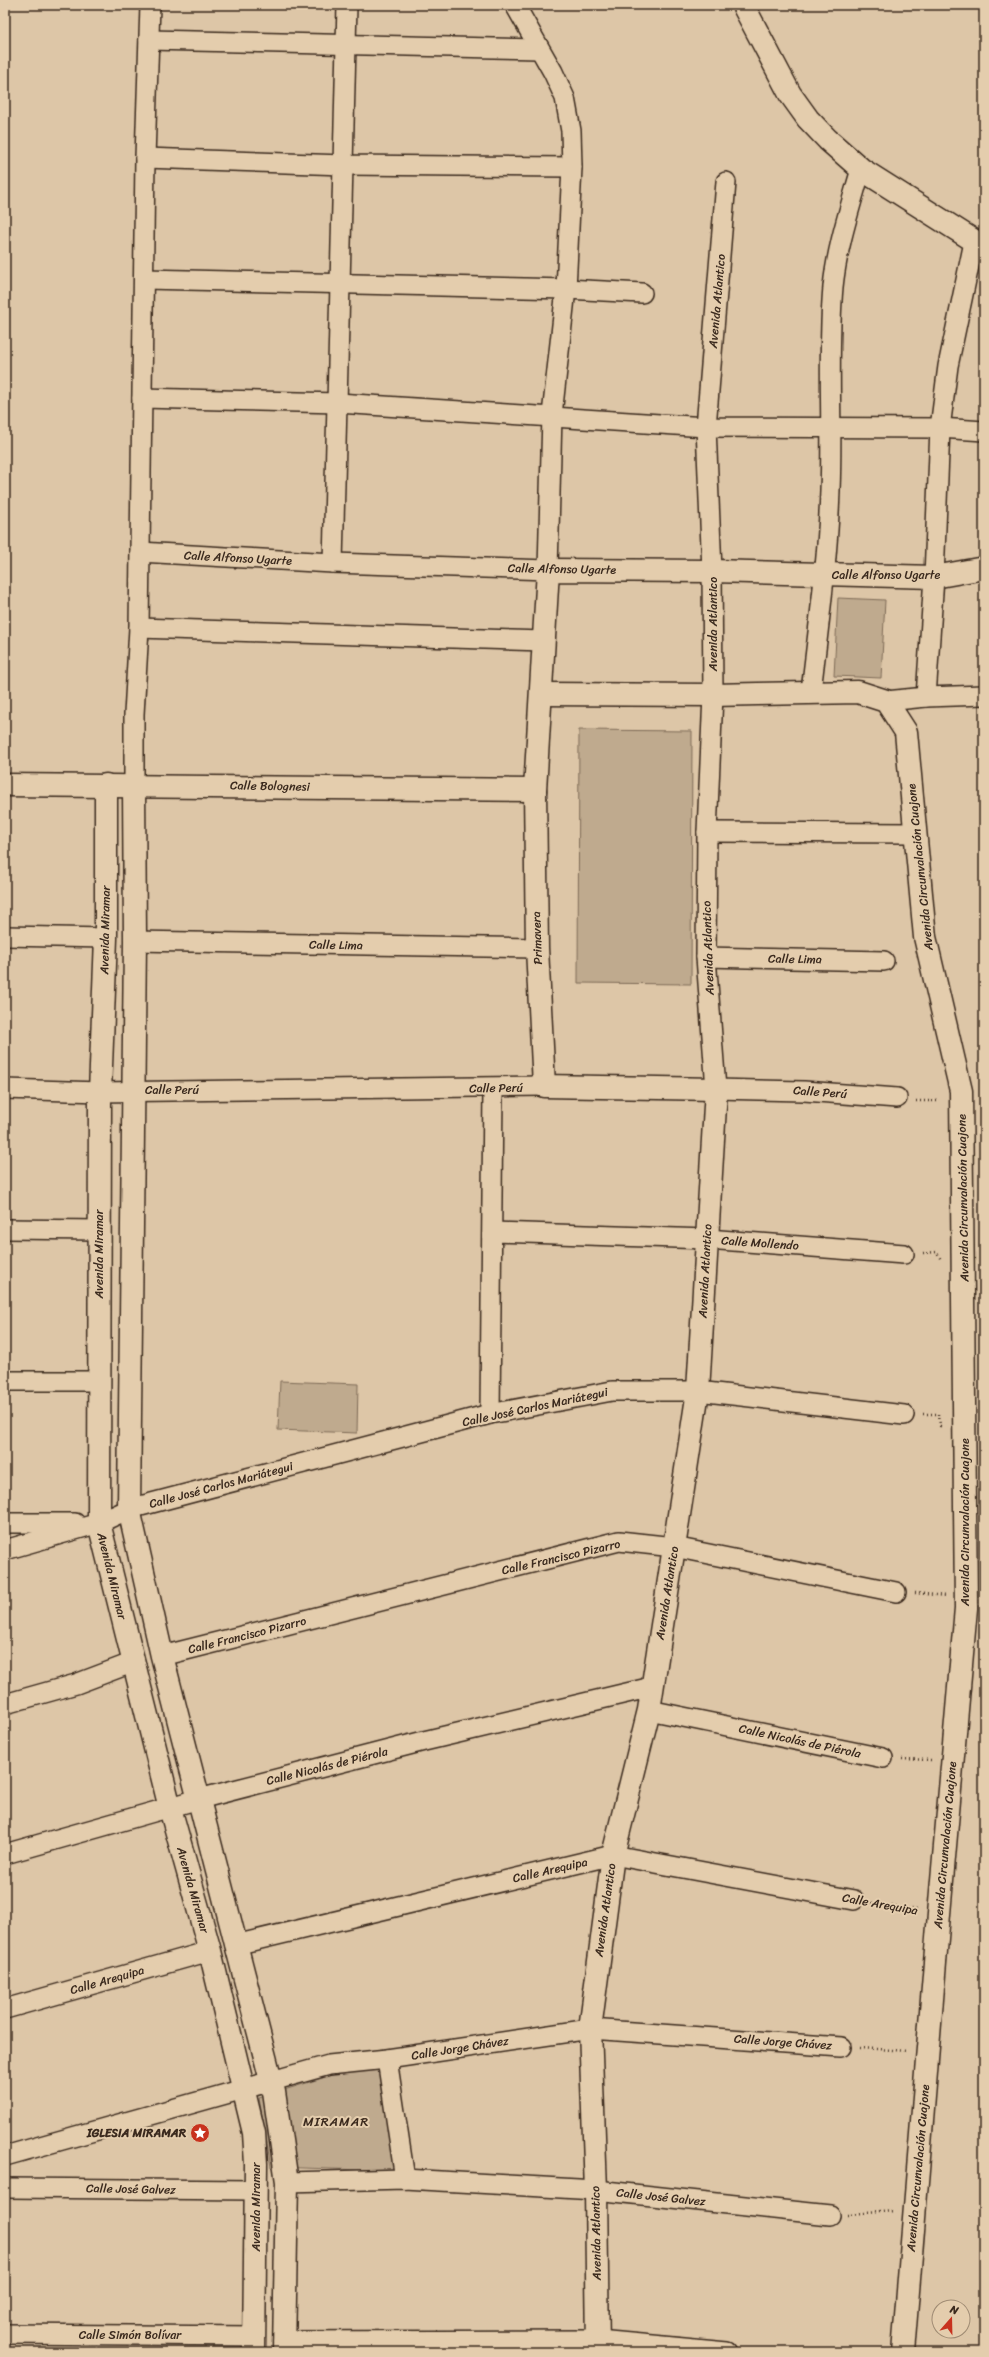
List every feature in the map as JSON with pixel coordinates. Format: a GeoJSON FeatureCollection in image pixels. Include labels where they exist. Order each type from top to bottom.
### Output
{"type":"FeatureCollection","features":[{"type":"Feature","properties":{"kind":"main road"},"geometry":{"type":"LineString","coordinates":[[743,5],[790,94],[808,119],[861,169],[979,245]]}},
{"type":"Feature","properties":{"kind":"main road","name":"Calle Alfonso Ugarte"},"geometry":{"type":"LineString","coordinates":[[548,570],[712,571],[825,576],[934,577],[984,568]]}},
{"type":"Feature","properties":{"kind":"main road","name":"Primavera"},"geometry":{"type":"LineString","coordinates":[[544,1086],[537,948],[535,790],[542,694],[548,570]]}},
{"type":"Feature","properties":{"kind":"main road"},"geometry":{"type":"LineString","coordinates":[[542,694],[714,695],[811,691],[858,692],[886,701]]}},
{"type":"Feature","properties":{"kind":"main road","name":"Avenida Circunvalación Cuajone"},"geometry":{"type":"LineString","coordinates":[[886,701],[906,732],[914,833],[925,937],[961,1091],[965,1413],[966,1598],[938,1914],[903,2352]]}},
{"type":"Feature","properties":{"kind":"main road"},"geometry":{"type":"LineString","coordinates":[[134,784],[135,941],[129,1509],[162,1656],[274,2092],[287,2182],[283,2346]]}},
{"type":"Feature","properties":{"kind":"main road","name":"Calle Bolognesi"},"geometry":{"type":"LineString","coordinates":[[5,785],[134,784],[535,790]]}},
{"type":"Feature","properties":{"kind":"main road","name":"Avenida Miramar"},"geometry":{"type":"LineString","coordinates":[[106,785],[106,938],[100,1092],[98,1381],[99,1523],[170,1808],[210,1952],[254,2133],[256,2190],[254,2344]]}},
{"type":"Feature","properties":{"kind":"main road","name":"Calle Perú"},"geometry":{"type":"LineString","coordinates":[[544,1086],[716,1089]]}},
{"type":"Feature","properties":{"kind":"main road","name":"Avenida Atlantico"},"geometry":{"type":"LineString","coordinates":[[598,2346],[596,2190],[590,2029],[613,1855],[648,1710],[698,1390],[716,1089]]}},
{"type":"Feature","properties":{"kind":"street"},"geometry":{"type":"LineString","coordinates":[[134,784],[134,714],[139,628],[145,279],[145,158],[150,5]]}},
{"type":"Feature","properties":{"kind":"street"},"geometry":{"type":"LineString","coordinates":[[333,563],[344,165],[346,5]]}},
{"type":"Feature","properties":{"kind":"street"},"geometry":{"type":"LineString","coordinates":[[515,5],[553,72],[565,98],[571,131],[572,168],[566,289],[552,415],[548,570]]}},
{"type":"Feature","properties":{"kind":"street"},"geometry":{"type":"LineString","coordinates":[[149,40],[539,49]]}},
{"type":"Feature","properties":{"kind":"street"},"geometry":{"type":"LineString","coordinates":[[145,158],[344,165],[572,168]]}},
{"type":"Feature","properties":{"kind":"street"},"geometry":{"type":"LineString","coordinates":[[811,691],[825,576],[832,427],[830,321],[833,286],[838,255],[861,169]]}},
{"type":"Feature","properties":{"kind":"street","name":"Avenida Atlantico"},"geometry":{"type":"LineString","coordinates":[[716,1089],[706,957],[707,832],[714,695],[712,571],[706,427],[726,182]]}},
{"type":"Feature","properties":{"kind":"street"},"geometry":{"type":"LineString","coordinates":[[926,697],[934,577],[940,428],[948,366],[979,245]]}},
{"type":"Feature","properties":{"kind":"street"},"geometry":{"type":"LineString","coordinates":[[145,279],[566,289],[642,293]]}},
{"type":"Feature","properties":{"kind":"street"},"geometry":{"type":"LineString","coordinates":[[142,398],[338,403],[552,415],[706,427],[940,428],[984,431]]}},
{"type":"Feature","properties":{"kind":"street","name":"Calle Alfonso Ugarte"},"geometry":{"type":"LineString","coordinates":[[140,552],[333,563],[548,570]]}},
{"type":"Feature","properties":{"kind":"street"},"geometry":{"type":"LineString","coordinates":[[139,628],[544,641]]}},
{"type":"Feature","properties":{"kind":"street"},"geometry":{"type":"LineString","coordinates":[[886,701],[926,697],[984,695]]}},
{"type":"Feature","properties":{"kind":"street"},"geometry":{"type":"LineString","coordinates":[[707,832],[914,833]]}},
{"type":"Feature","properties":{"kind":"street"},"geometry":{"type":"LineString","coordinates":[[5,936],[106,938]]}},
{"type":"Feature","properties":{"kind":"street","name":"Calle Lima"},"geometry":{"type":"LineString","coordinates":[[135,941],[537,948]]}},
{"type":"Feature","properties":{"kind":"street","name":"Calle Lima"},"geometry":{"type":"LineString","coordinates":[[706,957],[884,961]]}},
{"type":"Feature","properties":{"kind":"street","name":"Calle Perú"},"geometry":{"type":"LineString","coordinates":[[5,1090],[100,1092],[133,1090],[494,1088],[544,1086]]}},
{"type":"Feature","properties":{"kind":"street"},"geometry":{"type":"LineString","coordinates":[[490,1414],[494,1088]]}},
{"type":"Feature","properties":{"kind":"street","name":"Calle Perú"},"geometry":{"type":"LineString","coordinates":[[716,1089],[804,1091],[897,1098]]}},
{"type":"Feature","properties":{"kind":"street"},"geometry":{"type":"LineString","coordinates":[[5,1229],[99,1230]]}},
{"type":"Feature","properties":{"kind":"street","name":"Calle Mollendo"},"geometry":{"type":"LineString","coordinates":[[493,1232],[707,1239],[904,1254]]}},
{"type":"Feature","properties":{"kind":"street"},"geometry":{"type":"LineString","coordinates":[[5,1381],[98,1381]]}},
{"type":"Feature","properties":{"kind":"street","name":"Calle José Carlos Mariátegui"},"geometry":{"type":"LineString","coordinates":[[5,1550],[99,1523],[129,1509],[490,1414],[612,1391],[698,1390],[904,1414]]}},
{"type":"Feature","properties":{"kind":"street"},"geometry":{"type":"LineString","coordinates":[[5,1524],[99,1523]]}},
{"type":"Feature","properties":{"kind":"street","name":"Calle Francisco Pizarro"},"geometry":{"type":"LineString","coordinates":[[162,1656],[619,1541],[674,1547],[896,1592]]}},
{"type":"Feature","properties":{"kind":"street"},"geometry":{"type":"LineString","coordinates":[[5,1704],[76,1684],[134,1662]]}},
{"type":"Feature","properties":{"kind":"street","name":"Calle Nicolás de Piérola"},"geometry":{"type":"LineString","coordinates":[[5,1854],[199,1799],[424,1741],[652,1687]]}},
{"type":"Feature","properties":{"kind":"street","name":"Calle Nicolás de Piérola"},"geometry":{"type":"LineString","coordinates":[[648,1710],[883,1758]]}},
{"type":"Feature","properties":{"kind":"street","name":"Calle Arequipa"},"geometry":{"type":"LineString","coordinates":[[235,1945],[613,1855],[854,1900]]}},
{"type":"Feature","properties":{"kind":"street","name":"Calle Arequipa"},"geometry":{"type":"LineString","coordinates":[[5,2009],[210,1952]]}},
{"type":"Feature","properties":{"kind":"street","name":"Calle Jorge Chávez"},"geometry":{"type":"LineString","coordinates":[[5,2156],[329,2065],[387,2059],[590,2029],[841,2046]]}},
{"type":"Feature","properties":{"kind":"street"},"geometry":{"type":"LineString","coordinates":[[387,2059],[405,2179]]}},
{"type":"Feature","properties":{"kind":"street","name":"Calle José Galvez"},"geometry":{"type":"LineString","coordinates":[[287,2182],[405,2179],[596,2190],[830,2215]]}},
{"type":"Feature","properties":{"kind":"street","name":"Calle José Galvez"},"geometry":{"type":"LineString","coordinates":[[5,2188],[256,2190]]}},
{"type":"Feature","properties":{"kind":"street","name":"Calle Simón Bolívar"},"geometry":{"type":"LineString","coordinates":[[5,2334],[254,2344]]}},
{"type":"Feature","properties":{"kind":"street"},"geometry":{"type":"LineString","coordinates":[[283,2346],[598,2346],[727,2352]]}},
{"type":"Feature","properties":{"kind":"path"},"geometry":{"type":"LineString","coordinates":[[897,1098],[908,1091],[914,1092],[916,1101],[940,1099],[942,1105]]}},
{"type":"Feature","properties":{"kind":"path"},"geometry":{"type":"LineString","coordinates":[[904,1254],[937,1252],[942,1262],[948,1262],[952,1250],[963,1249]]}},
{"type":"Feature","properties":{"kind":"path"},"geometry":{"type":"LineString","coordinates":[[904,1414],[939,1414],[940,1426],[945,1426],[951,1413],[965,1413]]}},
{"type":"Feature","properties":{"kind":"path"},"geometry":{"type":"LineString","coordinates":[[896,1592],[966,1598]]}},
{"type":"Feature","properties":{"kind":"path"},"geometry":{"type":"LineString","coordinates":[[883,1758],[952,1761]]}},
{"type":"Feature","properties":{"kind":"path","name":"Calle Arequipa"},"geometry":{"type":"LineString","coordinates":[[854,1900],[938,1914]]}},
{"type":"Feature","properties":{"kind":"path","name":"Calle Jorge Chávez"},"geometry":{"type":"LineString","coordinates":[[841,2046],[927,2052]]}},
{"type":"Feature","properties":{"kind":"path"},"geometry":{"type":"LineString","coordinates":[[830,2215],[914,2210]]}},
{"type":"Feature","properties":{"kind":"shaded area"},"geometry":{"type":"Polygon","coordinates":[[[838,598],[885,600],[881,678],[834,676],[838,598]]]}},
{"type":"Feature","properties":{"kind":"shaded area"},"geometry":{"type":"Polygon","coordinates":[[[579,730],[692,731],[691,984],[578,983],[579,730]]]}},
{"type":"Feature","properties":{"kind":"shaded area"},"geometry":{"type":"Polygon","coordinates":[[[280,1381],[358,1384],[357,1433],[278,1430],[280,1381]]]}},
{"type":"Feature","properties":{"kind":"shaded area"},"geometry":{"type":"Polygon","coordinates":[[[373,2062],[381,2066],[395,2171],[271,2167],[259,2098],[373,2062]]]}},
{"type":"Feature","properties":{"kind":"place","name":"IGLESIA MIRAMAR"},"geometry":{"type":"Point","coordinates":[200,2133]}},
{"type":"Feature","properties":{"kind":"district","name":"MIRAMAR"},"geometry":{"type":"Point","coordinates":[336,2121]}}]}
